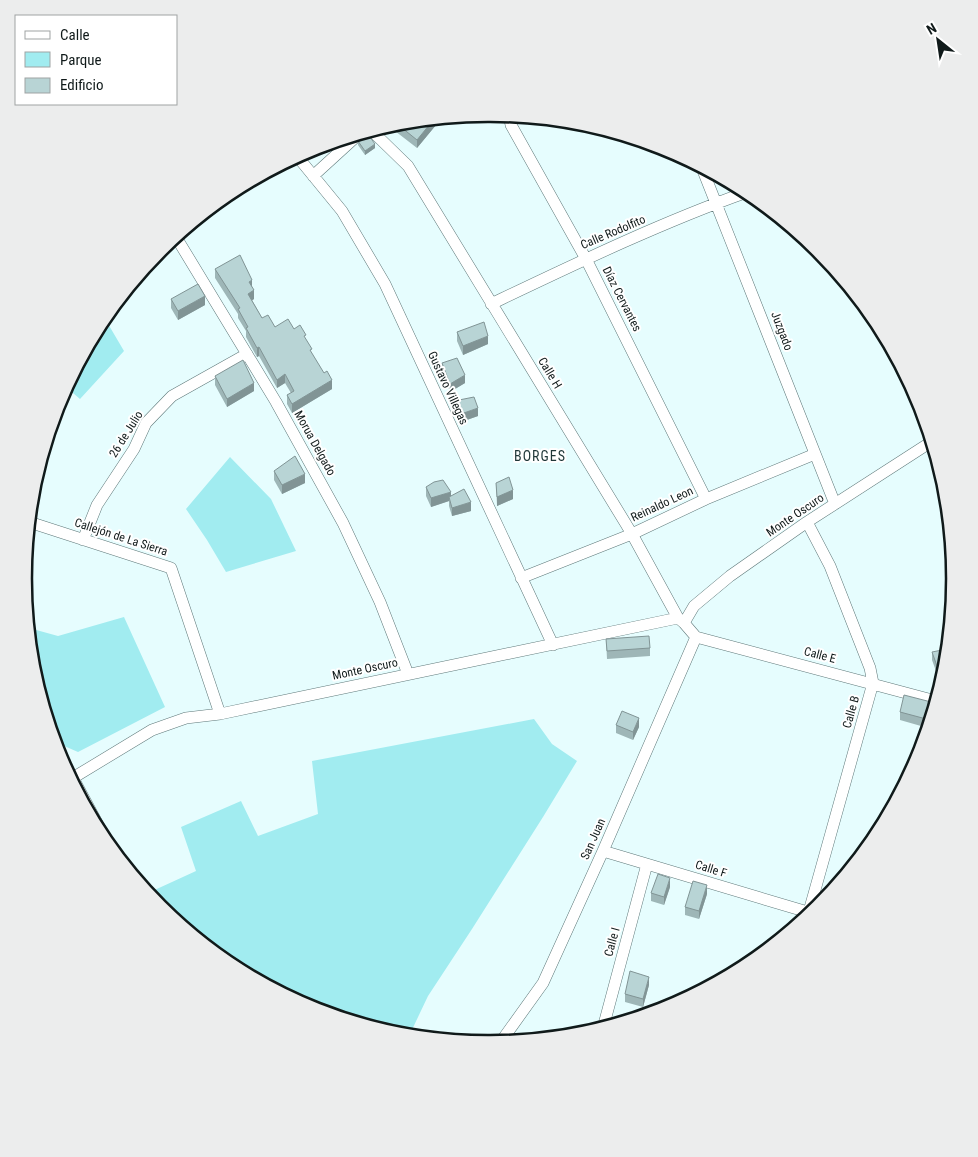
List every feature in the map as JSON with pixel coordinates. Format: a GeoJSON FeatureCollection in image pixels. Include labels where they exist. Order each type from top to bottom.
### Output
{"type":"FeatureCollection","features":[{"type":"Feature","properties":{"kind":"street","name":"Díaz Cervantes"},"geometry":{"type":"LineString","coordinates":[[511,123],[586,259],[706,499]]}},
{"type":"Feature","properties":{"kind":"street","name":"Calle H"},"geometry":{"type":"LineString","coordinates":[[378,136],[408,166],[632,534],[681,620],[696,637]]}},
{"type":"Feature","properties":{"kind":"street"},"geometry":{"type":"LineString","coordinates":[[313,176],[348,144]]}},
{"type":"Feature","properties":{"kind":"street","name":"Gustavo Villegas"},"geometry":{"type":"LineString","coordinates":[[302,162],[342,211],[385,284],[553,645]]}},
{"type":"Feature","properties":{"kind":"street","name":"Juzgado"},"geometry":{"type":"LineString","coordinates":[[706,177],[836,504]]}},
{"type":"Feature","properties":{"kind":"street","name":"Calle Rodolfito"},"geometry":{"type":"LineString","coordinates":[[492,304],[586,259],[738,196]]}},
{"type":"Feature","properties":{"kind":"street","name":"Morua Delgado"},"geometry":{"type":"LineString","coordinates":[[180,243],[247,354],[343,523],[380,602],[408,674]]}},
{"type":"Feature","properties":{"kind":"street","name":"26 de Julio"},"geometry":{"type":"LineString","coordinates":[[83,540],[97,505],[134,449],[146,423],[172,396],[247,354]]}},
{"type":"Feature","properties":{"kind":"street","name":"Monte Oscuro"},"geometry":{"type":"LineString","coordinates":[[78,775],[152,730],[186,718],[220,714],[408,674],[681,620],[708,594],[807,522],[925,446]]}},
{"type":"Feature","properties":{"kind":"street","name":"Reinaldo Leon"},"geometry":{"type":"LineString","coordinates":[[521,578],[632,534],[706,499],[815,454]]}},
{"type":"Feature","properties":{"kind":"street","name":"Calle B"},"geometry":{"type":"LineString","coordinates":[[807,522],[830,566],[870,668],[873,683],[814,899]]}},
{"type":"Feature","properties":{"kind":"street","name":"Callejón de La Sierra"},"geometry":{"type":"LineString","coordinates":[[35,524],[171,568],[220,714]]}},
{"type":"Feature","properties":{"kind":"street","name":"Calle E"},"geometry":{"type":"LineString","coordinates":[[696,637],[929,699]]}},
{"type":"Feature","properties":{"kind":"street","name":"San Juan"},"geometry":{"type":"LineString","coordinates":[[506,1034],[543,983],[603,852],[696,637]]}},
{"type":"Feature","properties":{"kind":"street","name":"Calle F"},"geometry":{"type":"LineString","coordinates":[[603,852],[801,911]]}},
{"type":"Feature","properties":{"kind":"street","name":"Calle I"},"geometry":{"type":"LineString","coordinates":[[604,1020],[648,864]]}},
{"type":"Feature","properties":{"kind":"green space"},"geometry":{"type":"Polygon","coordinates":[[[109,325],[124,351],[80,399],[73,393],[109,325]]]}},
{"type":"Feature","properties":{"kind":"green space"},"geometry":{"type":"Polygon","coordinates":[[[230,457],[271,499],[296,551],[226,572],[186,509],[230,457]]]}},
{"type":"Feature","properties":{"kind":"green space"},"geometry":{"type":"Polygon","coordinates":[[[124,617],[165,707],[78,752],[65,746],[48,697],[35,630],[58,636],[124,617]]]}},
{"type":"Feature","properties":{"kind":"green space"},"geometry":{"type":"Polygon","coordinates":[[[534,719],[552,744],[577,761],[428,996],[413,1028],[342,1011],[287,988],[261,974],[211,941],[188,922],[156,890],[196,871],[181,827],[241,801],[258,836],[318,814],[312,761],[534,719]]]}},
{"type":"Feature","properties":{"kind":"building"},"geometry":{"type":"Polygon","coordinates":[[[428,126],[417,140],[405,130],[428,126]]]}},
{"type":"Feature","properties":{"kind":"building"},"geometry":{"type":"Polygon","coordinates":[[[371,138],[375,144],[365,151],[358,141],[371,138]]]}},
{"type":"Feature","properties":{"kind":"building"},"geometry":{"type":"Polygon","coordinates":[[[240,255],[252,280],[249,282],[254,290],[248,294],[262,318],[268,315],[275,327],[288,319],[294,329],[300,325],[312,349],[310,350],[324,373],[327,371],[332,380],[292,404],[287,395],[294,391],[285,374],[277,380],[246,328],[248,327],[238,309],[240,308],[215,269],[240,255]]]}},
{"type":"Feature","properties":{"kind":"building"},"geometry":{"type":"Polygon","coordinates":[[[198,284],[205,296],[178,311],[171,299],[198,284]]]}},
{"type":"Feature","properties":{"kind":"building"},"geometry":{"type":"Polygon","coordinates":[[[484,322],[488,336],[463,346],[457,332],[484,322]]]}},
{"type":"Feature","properties":{"kind":"building"},"geometry":{"type":"Polygon","coordinates":[[[457,358],[465,375],[450,384],[442,363],[457,358]]]}},
{"type":"Feature","properties":{"kind":"building"},"geometry":{"type":"Polygon","coordinates":[[[243,360],[254,383],[227,399],[215,376],[243,360]]]}},
{"type":"Feature","properties":{"kind":"building"},"geometry":{"type":"Polygon","coordinates":[[[474,397],[478,408],[461,414],[454,401],[474,397]]]}},
{"type":"Feature","properties":{"kind":"building"},"geometry":{"type":"Polygon","coordinates":[[[295,456],[305,474],[282,485],[274,471],[295,456]]]}},
{"type":"Feature","properties":{"kind":"building"},"geometry":{"type":"Polygon","coordinates":[[[509,477],[513,490],[497,497],[496,483],[509,477]]]}},
{"type":"Feature","properties":{"kind":"building"},"geometry":{"type":"Polygon","coordinates":[[[443,480],[451,492],[431,498],[426,487],[434,482],[443,480]]]}},
{"type":"Feature","properties":{"kind":"building"},"geometry":{"type":"Polygon","coordinates":[[[464,489],[471,502],[452,508],[449,497],[464,489]]]}},
{"type":"Feature","properties":{"kind":"building"},"geometry":{"type":"Polygon","coordinates":[[[649,636],[650,648],[607,651],[606,639],[649,636]]]}},
{"type":"Feature","properties":{"kind":"building"},"geometry":{"type":"Polygon","coordinates":[[[940,650],[937,667],[932,652],[940,650]]]}},
{"type":"Feature","properties":{"kind":"building"},"geometry":{"type":"Polygon","coordinates":[[[904,695],[929,701],[923,718],[900,712],[904,695]]]}},
{"type":"Feature","properties":{"kind":"building"},"geometry":{"type":"Polygon","coordinates":[[[622,711],[639,718],[633,732],[616,725],[622,711]]]}},
{"type":"Feature","properties":{"kind":"building"},"geometry":{"type":"Polygon","coordinates":[[[658,874],[670,878],[664,897],[651,893],[658,874]]]}},
{"type":"Feature","properties":{"kind":"building"},"geometry":{"type":"Polygon","coordinates":[[[693,881],[707,885],[699,911],[685,907],[693,881]]]}},
{"type":"Feature","properties":{"kind":"building"},"geometry":{"type":"Polygon","coordinates":[[[630,971],[649,977],[643,999],[625,994],[630,971]]]}},
{"type":"Feature","properties":{"kind":"district","name":"BORGES"},"geometry":{"type":"Point","coordinates":[540,456]}}]}
